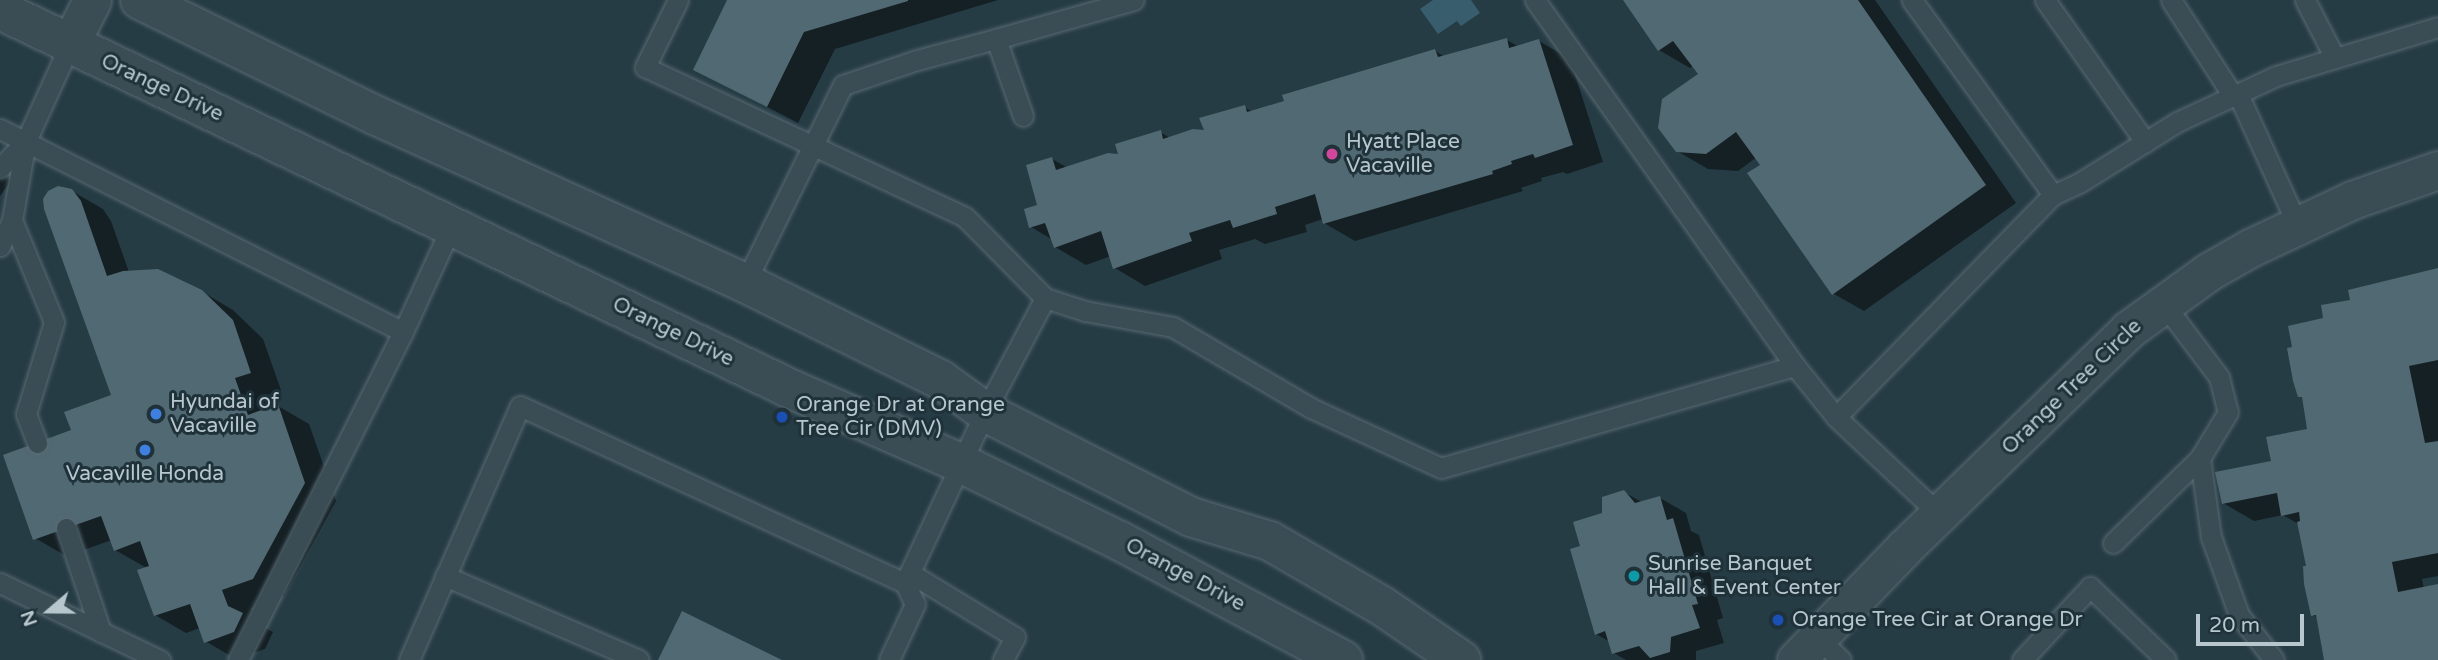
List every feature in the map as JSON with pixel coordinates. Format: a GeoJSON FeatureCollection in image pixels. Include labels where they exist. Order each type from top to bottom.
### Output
{"type":"FeatureCollection","features":[{"type":"Feature","properties":{"kind":"street"},"geometry":{"type":"LineString","coordinates":[[70,44],[92,0]]}},
{"type":"Feature","properties":{"kind":"street"},"geometry":{"type":"LineString","coordinates":[[140,0],[376,116],[745,283],[941,380],[985,412],[1191,517],[1270,541],[1382,606],[1461,660]]}},
{"type":"Feature","properties":{"kind":"street","name":"Orange Drive"},"geometry":{"type":"LineString","coordinates":[[0,10],[793,390],[962,464],[1132,547],[1343,660]]}},
{"type":"Feature","properties":{"kind":"street","name":"Orange Tree Circle"},"geometry":{"type":"LineString","coordinates":[[1818,652],[1939,514],[2128,330],[2208,272],[2297,225],[2352,200],[2438,170]]}},
{"type":"Feature","properties":{"kind":"lane"},"geometry":{"type":"LineString","coordinates":[[678,0],[645,67],[965,217],[1045,298],[1085,311],[1174,327],[1311,408],[1441,468],[1795,366]]}},
{"type":"Feature","properties":{"kind":"lane"},"geometry":{"type":"LineString","coordinates":[[745,283],[843,85],[917,60],[1134,0]]}},
{"type":"Feature","properties":{"kind":"lane"},"geometry":{"type":"LineString","coordinates":[[1535,0],[1795,366],[1836,417],[1939,514]]}},
{"type":"Feature","properties":{"kind":"lane"},"geometry":{"type":"LineString","coordinates":[[1912,0],[2053,195]]}},
{"type":"Feature","properties":{"kind":"lane"},"geometry":{"type":"LineString","coordinates":[[2045,0],[2146,142]]}},
{"type":"Feature","properties":{"kind":"lane"},"geometry":{"type":"LineString","coordinates":[[2171,0],[2236,95],[2297,225]]}},
{"type":"Feature","properties":{"kind":"lane"},"geometry":{"type":"LineString","coordinates":[[2305,0],[2335,58]]}},
{"type":"Feature","properties":{"kind":"lane"},"geometry":{"type":"LineString","coordinates":[[1836,417],[2053,195],[2079,183],[2177,122],[2276,76],[2438,27]]}},
{"type":"Feature","properties":{"kind":"lane"},"geometry":{"type":"LineString","coordinates":[[996,39],[1023,116]]}},
{"type":"Feature","properties":{"kind":"lane"},"geometry":{"type":"LineString","coordinates":[[0,246],[12,220],[26,141],[70,44]]}},
{"type":"Feature","properties":{"kind":"lane"},"geometry":{"type":"LineString","coordinates":[[0,129],[403,332]]}},
{"type":"Feature","properties":{"kind":"lane"},"geometry":{"type":"LineString","coordinates":[[0,168],[26,141]]}},
{"type":"Feature","properties":{"kind":"lane"},"geometry":{"type":"LineString","coordinates":[[12,220],[54,322],[26,414],[37,443]]}},
{"type":"Feature","properties":{"kind":"lane"},"geometry":{"type":"LineString","coordinates":[[238,660],[403,332],[452,225]]}},
{"type":"Feature","properties":{"kind":"lane"},"geometry":{"type":"LineString","coordinates":[[889,660],[915,604],[908,578],[985,412],[1045,298]]}},
{"type":"Feature","properties":{"kind":"lane"},"geometry":{"type":"LineString","coordinates":[[2113,543],[2200,458],[2228,412],[2219,377],[2163,303]]}},
{"type":"Feature","properties":{"kind":"lane"},"geometry":{"type":"LineString","coordinates":[[409,660],[520,405],[908,578],[1015,637],[1003,660]]}},
{"type":"Feature","properties":{"kind":"lane"},"geometry":{"type":"LineString","coordinates":[[2200,458],[2211,537],[2239,615],[2274,660]]}},
{"type":"Feature","properties":{"kind":"lane"},"geometry":{"type":"LineString","coordinates":[[65,528],[101,632]]}},
{"type":"Feature","properties":{"kind":"lane"},"geometry":{"type":"LineString","coordinates":[[445,576],[639,660]]}},
{"type":"Feature","properties":{"kind":"lane"},"geometry":{"type":"LineString","coordinates":[[0,583],[160,660]]}},
{"type":"Feature","properties":{"kind":"lane"},"geometry":{"type":"LineString","coordinates":[[2022,660],[2090,587],[2166,660]]}},
{"type":"Feature","properties":{"kind":"water"},"geometry":{"type":"Polygon","coordinates":[[[1433,0],[1471,0],[1480,13],[1461,26],[1457,21],[1438,34],[1420,9],[1433,0]]]}},
{"type":"Feature","properties":{"kind":"building"},"geometry":{"type":"Polygon","coordinates":[[[727,0],[908,1],[804,32],[767,107],[693,70],[727,0]]]}},
{"type":"Feature","properties":{"kind":"building"},"geometry":{"type":"Polygon","coordinates":[[[1623,0],[1858,0],[1986,185],[1832,295],[1747,173],[1760,165],[1736,132],[1706,154],[1676,152],[1658,128],[1662,99],[1698,74],[1673,41],[1658,51],[1623,0]]]}},
{"type":"Feature","properties":{"kind":"building","name":"Hyatt Place Vacaville"},"geometry":{"type":"Polygon","coordinates":[[[1507,38],[1509,48],[1539,39],[1573,145],[1535,158],[1533,154],[1511,161],[1512,164],[1492,171],[1493,174],[1323,224],[1315,194],[1275,207],[1277,214],[1233,228],[1230,220],[1189,233],[1192,241],[1113,269],[1101,231],[1054,248],[1045,223],[1029,228],[1024,209],[1037,205],[1026,165],[1052,157],[1056,170],[1108,153],[1118,154],[1115,144],[1161,130],[1163,139],[1193,129],[1204,130],[1199,118],[1245,105],[1247,112],[1284,101],[1282,95],[1435,49],[1438,57],[1507,38]]]}},
{"type":"Feature","properties":{"kind":"building","name":"Hyundai of Vacaville"},"geometry":{"type":"Polygon","coordinates":[[[58,186],[72,189],[81,201],[107,276],[123,271],[158,269],[202,290],[233,320],[251,373],[235,378],[248,415],[278,404],[305,483],[253,579],[222,590],[228,606],[243,613],[234,632],[204,643],[190,604],[154,616],[137,570],[149,566],[140,541],[114,551],[101,516],[33,540],[3,455],[71,430],[64,412],[111,395],[44,209],[43,199],[48,191],[58,186]]]}},
{"type":"Feature","properties":{"kind":"building"},"geometry":{"type":"Polygon","coordinates":[[[2438,268],[2438,360],[2409,366],[2425,443],[2438,441],[2438,553],[2392,562],[2398,592],[2438,584],[2438,660],[2324,660],[2316,615],[2311,616],[2304,584],[2303,566],[2306,566],[2297,522],[2300,521],[2299,512],[2281,516],[2277,493],[2222,504],[2215,472],[2271,461],[2266,437],[2307,429],[2302,397],[2298,397],[2293,381],[2287,348],[2292,347],[2288,326],[2323,318],[2321,305],[2350,300],[2348,290],[2438,268]]]}},
{"type":"Feature","properties":{"kind":"building","name":"Sunrise Banquet Hall & Event Center"},"geometry":{"type":"Polygon","coordinates":[[[1624,490],[1635,503],[1660,496],[1667,520],[1673,518],[1698,604],[1692,605],[1700,628],[1671,637],[1670,652],[1650,658],[1639,646],[1612,654],[1605,631],[1595,635],[1570,549],[1580,546],[1573,522],[1602,513],[1602,497],[1624,490]]]}},
{"type":"Feature","properties":{"kind":"building"},"geometry":{"type":"Polygon","coordinates":[[[682,611],[782,660],[658,660],[682,611]]]}},
{"type":"Feature","properties":{"kind":"place","name":"Hyatt Place Vacaville"},"geometry":{"type":"Point","coordinates":[1332,154]}},
{"type":"Feature","properties":{"kind":"place","name":"Hyundai of Vacaville"},"geometry":{"type":"Point","coordinates":[156,414]}},
{"type":"Feature","properties":{"kind":"place","name":"Orange Dr at Orange Tree Cir (DMV)"},"geometry":{"type":"Point","coordinates":[782,417]}},
{"type":"Feature","properties":{"kind":"place","name":"Vacaville Honda"},"geometry":{"type":"Point","coordinates":[145,450]}},
{"type":"Feature","properties":{"kind":"place","name":"Sunrise Banquet Hall & Event Center"},"geometry":{"type":"Point","coordinates":[1634,576]}},
{"type":"Feature","properties":{"kind":"place","name":"Orange Tree Cir at Orange Dr"},"geometry":{"type":"Point","coordinates":[1778,620]}}]}
